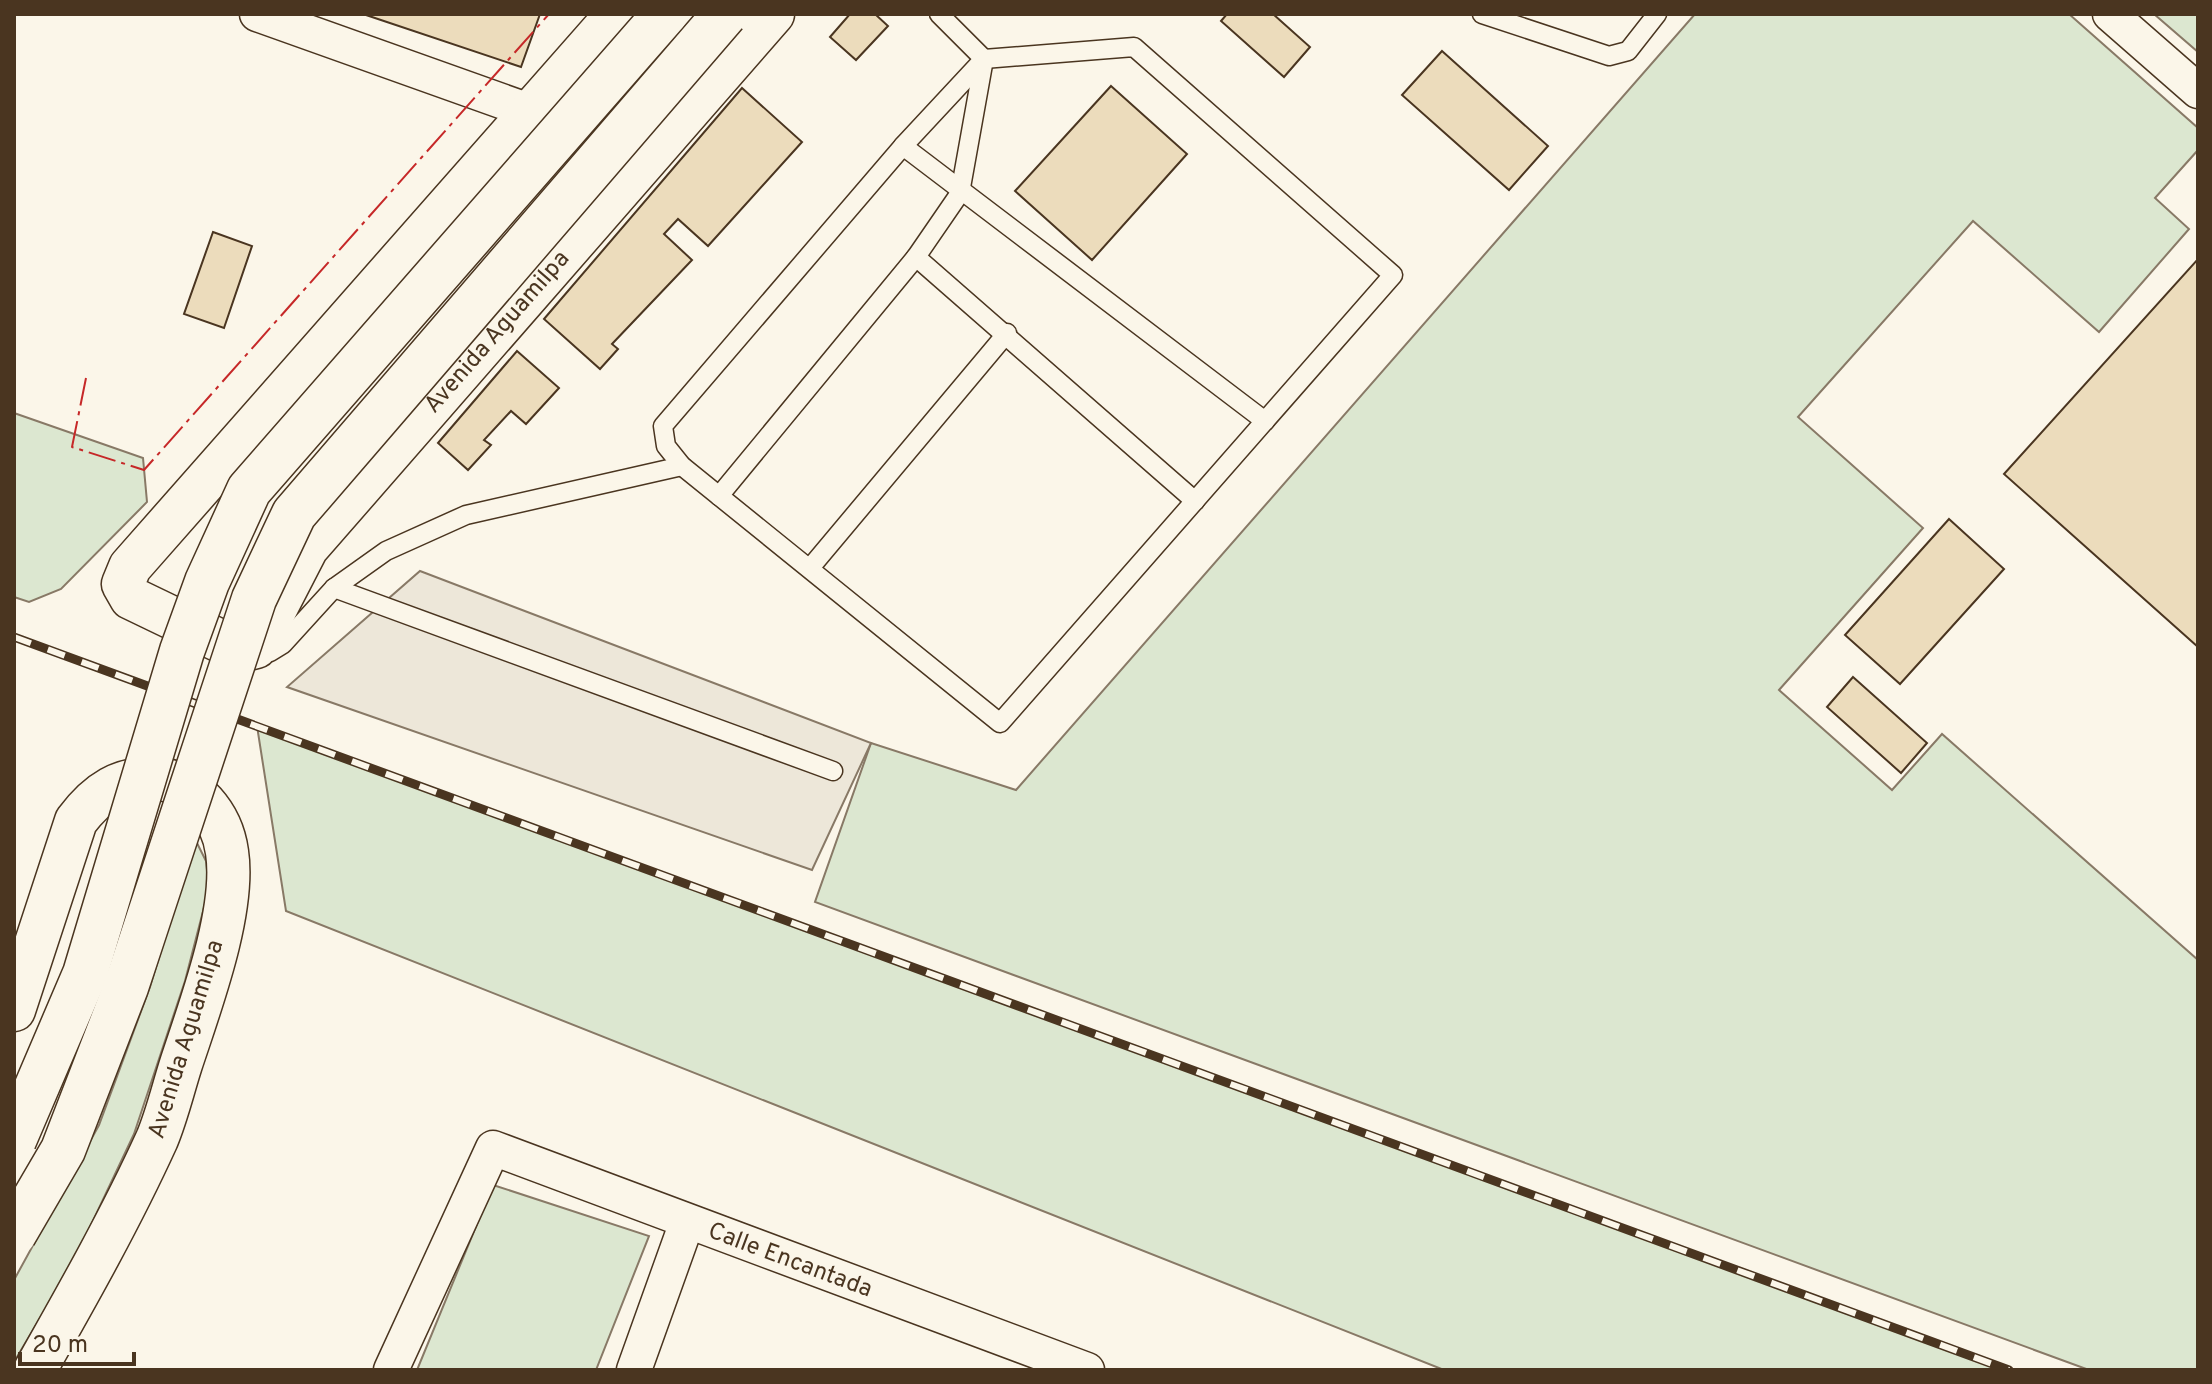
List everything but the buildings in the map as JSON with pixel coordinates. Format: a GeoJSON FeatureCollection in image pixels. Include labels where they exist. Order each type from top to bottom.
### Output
{"type":"FeatureCollection","features":[{"type":"Feature","properties":{"kind":"main road"},"geometry":{"type":"LineString","coordinates":[[14,1140],[85,974],[182,651],[207,582],[249,490],[665,14]]}},
{"type":"Feature","properties":{"kind":"main road","name":"Avenida Aguamilpa"},"geometry":{"type":"LineString","coordinates":[[14,1234],[69,1135],[126,987],[228,669],[254,599],[294,514],[725,14]]}},
{"type":"Feature","properties":{"kind":"street"},"geometry":{"type":"LineString","coordinates":[[257,14],[532,112]]}},
{"type":"Feature","properties":{"kind":"street"},"geometry":{"type":"LineString","coordinates":[[256,647],[241,651],[131,598],[123,584],[130,567],[617,14]]}},
{"type":"Feature","properties":{"kind":"street","name":"Avenida Aguamilpa"},"geometry":{"type":"LineString","coordinates":[[256,647],[307,548],[773,14]]}},
{"type":"Feature","properties":{"kind":"street"},"geometry":{"type":"LineString","coordinates":[[2110,14],[2198,91]]}},
{"type":"Feature","properties":{"kind":"street","name":"Avenida Aguamilpa"},"geometry":{"type":"LineString","coordinates":[[14,1010],[76,821],[91,801],[113,785],[142,778],[163,779],[193,791],[221,826],[227,852],[228,888],[206,988],[158,1136],[92,1271],[35,1370]]}},
{"type":"Feature","properties":{"kind":"street","name":"Calle Encantada"},"geometry":{"type":"LineString","coordinates":[[391,1370],[493,1148],[1087,1370]]}},
{"type":"Feature","properties":{"kind":"street"},"geometry":{"type":"LineString","coordinates":[[634,1370],[687,1222]]}},
{"type":"Feature","properties":{"kind":"lane"},"geometry":{"type":"LineString","coordinates":[[939,14],[984,59]]}},
{"type":"Feature","properties":{"kind":"lane"},"geometry":{"type":"LineString","coordinates":[[1482,14],[1609,56],[1628,51],[1657,14]]}},
{"type":"Feature","properties":{"kind":"lane"},"geometry":{"type":"LineString","coordinates":[[1134,47],[1393,275],[1000,723],[682,466],[666,446],[663,426],[903,146],[984,59],[1134,47]]}},
{"type":"Feature","properties":{"kind":"lane"},"geometry":{"type":"LineString","coordinates":[[719,496],[916,257],[960,193],[984,59]]}},
{"type":"Feature","properties":{"kind":"lane"},"geometry":{"type":"LineString","coordinates":[[903,146],[960,193],[1265,421]]}},
{"type":"Feature","properties":{"kind":"lane"},"geometry":{"type":"LineString","coordinates":[[916,257],[1007,333],[1195,501]]}},
{"type":"Feature","properties":{"kind":"lane"},"geometry":{"type":"LineString","coordinates":[[810,568],[1007,333]]}},
{"type":"Feature","properties":{"kind":"lane"},"geometry":{"type":"LineString","coordinates":[[256,647],[270,652],[283,644],[334,588],[386,551],[466,515],[682,466]]}},
{"type":"Feature","properties":{"kind":"lane"},"geometry":{"type":"LineString","coordinates":[[334,588],[833,771]]}},
{"type":"Feature","properties":{"kind":"green space"},"geometry":{"type":"Polygon","coordinates":[[[1695,14],[2069,14],[2198,128],[2198,150],[2155,198],[2189,229],[2099,332],[1973,221],[1798,417],[1923,528],[1779,690],[1892,790],[1942,734],[2198,960],[2198,1370],[2089,1370],[815,902],[871,743],[1016,790],[1695,14]]]}},
{"type":"Feature","properties":{"kind":"green space"},"geometry":{"type":"Polygon","coordinates":[[[2154,14],[2198,14],[2198,52],[2154,14]]]}},
{"type":"Feature","properties":{"kind":"green space"},"geometry":{"type":"Polygon","coordinates":[[[14,413],[143,458],[147,502],[61,589],[29,602],[14,597],[14,413]]]}},
{"type":"Feature","properties":{"kind":"green space"},"geometry":{"type":"Polygon","coordinates":[[[257,726],[2001,1370],[1444,1370],[286,911],[257,726]]]}},
{"type":"Feature","properties":{"kind":"green space"},"geometry":{"type":"Polygon","coordinates":[[[195,839],[206,861],[209,888],[185,981],[134,1134],[74,1261],[14,1362],[14,1280],[99,1125],[150,987],[195,839]]]}},
{"type":"Feature","properties":{"kind":"green space"},"geometry":{"type":"Polygon","coordinates":[[[493,1185],[649,1236],[596,1370],[417,1370],[493,1185]]]}},
{"type":"Feature","properties":{"kind":"shaded area"},"geometry":{"type":"Polygon","coordinates":[[[420,571],[871,743],[812,870],[287,687],[420,571]]]}},
{"type":"Feature","properties":{"kind":"railway"},"geometry":{"type":"LineString","coordinates":[[14,637],[2009,1370]]}},
{"type":"Feature","properties":{"kind":"power"},"geometry":{"type":"LineString","coordinates":[[86,378],[72,447],[144,470],[549,14]]}}]}
